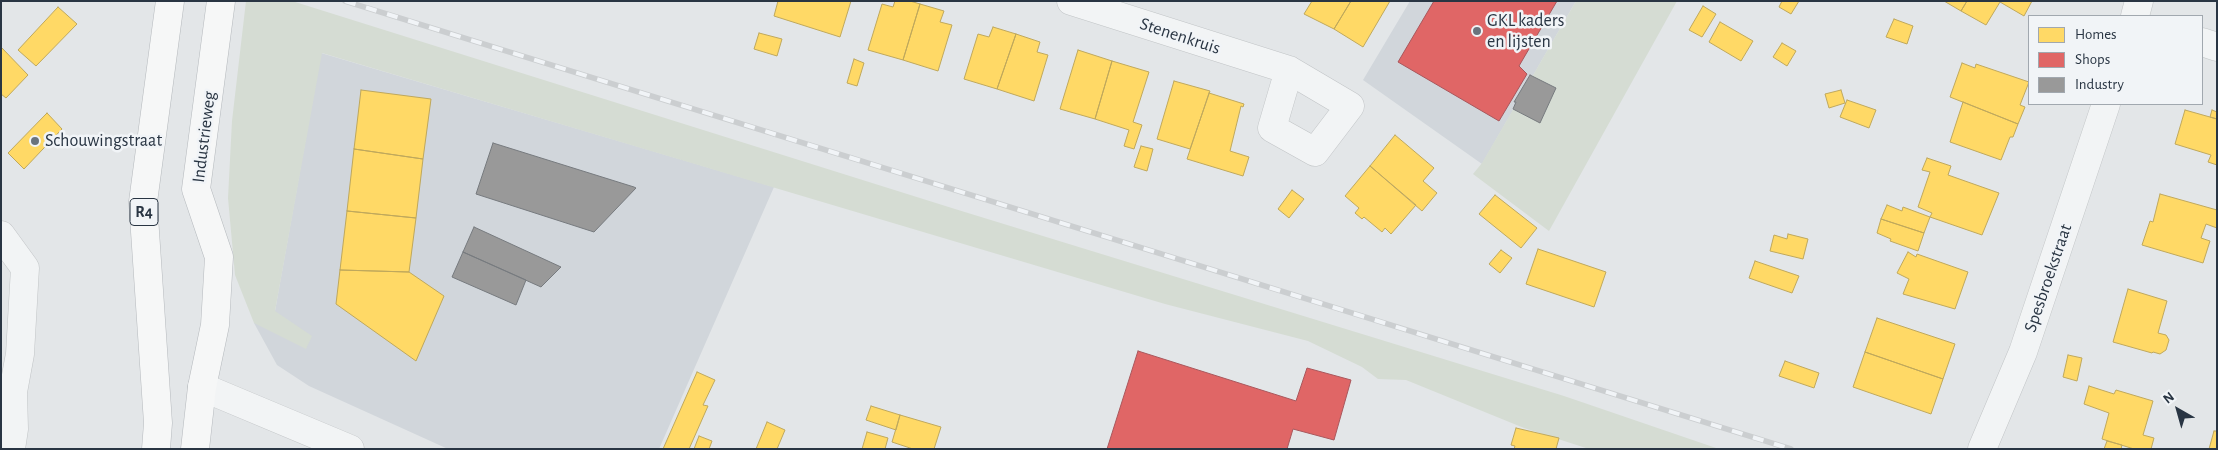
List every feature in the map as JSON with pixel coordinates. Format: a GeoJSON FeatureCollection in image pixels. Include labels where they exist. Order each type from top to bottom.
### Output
{"type":"FeatureCollection","features":[{"type":"Feature","properties":{"kind":"highway","name":"R4"},"geometry":{"type":"LineString","coordinates":[[156,449],[158,423],[143,202],[170,1]]}},
{"type":"Feature","properties":{"kind":"highway","name":"Industrieweg"},"geometry":{"type":"LineString","coordinates":[[195,449],[202,387],[215,325],[219,257],[196,189],[221,1]]}},
{"type":"Feature","properties":{"kind":"street","name":"Stenenkruis"},"geometry":{"type":"LineString","coordinates":[[1070,1],[1289,70]]}},
{"type":"Feature","properties":{"kind":"street"},"geometry":{"type":"LineString","coordinates":[[2135,15],[2139,1]]}},
{"type":"Feature","properties":{"kind":"street"},"geometry":{"type":"LineString","coordinates":[[2203,42],[2217,47]]}},
{"type":"Feature","properties":{"kind":"street","name":"Spesbroekstraat"},"geometry":{"type":"LineString","coordinates":[[1982,449],[2023,352],[2106,105]]}},
{"type":"Feature","properties":{"kind":"street"},"geometry":{"type":"LineString","coordinates":[[1,234],[25,268],[20,354],[7,393],[14,429],[11,449]]}},
{"type":"Feature","properties":{"kind":"street"},"geometry":{"type":"LineString","coordinates":[[202,387],[309,440],[350,449]]}},
{"type":"Feature","properties":{"kind":"shaded area"},"geometry":{"type":"Polygon","coordinates":[[[246,1],[292,1],[955,209],[1564,396],[1719,449],[1589,449],[1524,428],[1406,380],[1378,379],[1362,367],[1308,341],[1165,304],[322,53],[275,311],[312,336],[306,349],[254,323],[235,275],[228,198],[232,121],[246,1]]]}},
{"type":"Feature","properties":{"kind":"shaded area"},"geometry":{"type":"Polygon","coordinates":[[[1410,1],[1576,1],[1482,164],[1363,80],[1410,1]]]}},
{"type":"Feature","properties":{"kind":"shaded area"},"geometry":{"type":"Polygon","coordinates":[[[1576,1],[1677,1],[1549,231],[1473,174],[1482,163],[1576,1]]]}},
{"type":"Feature","properties":{"kind":"shaded area"},"geometry":{"type":"Polygon","coordinates":[[[321,53],[774,187],[659,449],[448,449],[309,386],[277,365],[254,323],[275,311],[321,53]]]}},
{"type":"Feature","properties":{"kind":"building: Homes"},"geometry":{"type":"Polygon","coordinates":[[[778,1],[851,1],[840,37],[774,16],[778,1]]]}},
{"type":"Feature","properties":{"kind":"building: Homes"},"geometry":{"type":"Polygon","coordinates":[[[895,1],[910,1],[920,4],[903,60],[868,50],[882,4],[893,7],[895,1]]]}},
{"type":"Feature","properties":{"kind":"building: Homes"},"geometry":{"type":"Polygon","coordinates":[[[1312,1],[1351,1],[1334,29],[1304,14],[1312,1]]]}},
{"type":"Feature","properties":{"kind":"building: Homes"},"geometry":{"type":"Polygon","coordinates":[[[1351,1],[1390,1],[1363,47],[1334,29],[1351,1]]]}},
{"type":"Feature","properties":{"kind":"building: Homes"},"geometry":{"type":"Polygon","coordinates":[[[1782,1],[1799,1],[1791,14],[1779,7],[1782,1]]]}},
{"type":"Feature","properties":{"kind":"building: Homes"},"geometry":{"type":"Polygon","coordinates":[[[1944,1],[1967,1],[1961,11],[1944,1]]]}},
{"type":"Feature","properties":{"kind":"building: Homes"},"geometry":{"type":"Polygon","coordinates":[[[1967,1],[2032,1],[2024,16],[2000,2],[1986,25],[1961,11],[1967,1]]]}},
{"type":"Feature","properties":{"kind":"building: Homes"},"geometry":{"type":"Polygon","coordinates":[[[920,4],[944,11],[940,22],[952,25],[938,71],[903,60],[920,4]]]}},
{"type":"Feature","properties":{"kind":"building: Homes"},"geometry":{"type":"Polygon","coordinates":[[[1703,6],[1716,14],[1702,37],[1689,30],[1703,6]]]}},
{"type":"Feature","properties":{"kind":"building: Homes"},"geometry":{"type":"Polygon","coordinates":[[[58,7],[77,24],[36,66],[18,50],[58,7]]]}},
{"type":"Feature","properties":{"kind":"building: Homes"},"geometry":{"type":"Polygon","coordinates":[[[1894,19],[1913,26],[1907,44],[1886,37],[1894,19]]]}},
{"type":"Feature","properties":{"kind":"building: Homes"},"geometry":{"type":"Polygon","coordinates":[[[1720,22],[1753,41],[1741,61],[1709,42],[1720,22]]]}},
{"type":"Feature","properties":{"kind":"building: Homes"},"geometry":{"type":"Polygon","coordinates":[[[993,27],[1016,34],[997,89],[964,79],[978,34],[989,37],[993,27]]]}},
{"type":"Feature","properties":{"kind":"building: Homes"},"geometry":{"type":"Polygon","coordinates":[[[759,33],[782,39],[777,56],[754,49],[759,33]]]}},
{"type":"Feature","properties":{"kind":"building: Homes"},"geometry":{"type":"Polygon","coordinates":[[[1016,34],[1040,42],[1037,52],[1048,55],[1034,101],[997,89],[1016,34]]]}},
{"type":"Feature","properties":{"kind":"building: Homes"},"geometry":{"type":"Polygon","coordinates":[[[1782,43],[1796,51],[1787,66],[1773,57],[1782,43]]]}},
{"type":"Feature","properties":{"kind":"building: Homes"},"geometry":{"type":"Polygon","coordinates":[[[1,47],[28,75],[6,98],[1,94],[1,47]]]}},
{"type":"Feature","properties":{"kind":"building: Homes"},"geometry":{"type":"Polygon","coordinates":[[[1078,50],[1112,61],[1095,119],[1060,109],[1078,50]]]}},
{"type":"Feature","properties":{"kind":"building: Homes"},"geometry":{"type":"Polygon","coordinates":[[[854,59],[864,63],[857,86],[847,83],[854,59]]]}},
{"type":"Feature","properties":{"kind":"building: Homes"},"geometry":{"type":"Polygon","coordinates":[[[1112,61],[1149,72],[1133,122],[1142,125],[1134,149],[1124,146],[1129,130],[1095,119],[1112,61]]]}},
{"type":"Feature","properties":{"kind":"building: Homes"},"geometry":{"type":"Polygon","coordinates":[[[1962,63],[1975,68],[1976,64],[2028,82],[2020,105],[2025,107],[2018,124],[1950,97],[1962,63]]]}},
{"type":"Feature","properties":{"kind":"building: Homes"},"geometry":{"type":"Polygon","coordinates":[[[1174,81],[1210,91],[1190,149],[1157,139],[1174,81]]]}},
{"type":"Feature","properties":{"kind":"building: Homes"},"geometry":{"type":"Polygon","coordinates":[[[361,90],[431,99],[423,159],[354,149],[361,90]]]}},
{"type":"Feature","properties":{"kind":"building: Homes"},"geometry":{"type":"Polygon","coordinates":[[[1841,90],[1845,103],[1829,108],[1825,94],[1841,90]]]}},
{"type":"Feature","properties":{"kind":"building: Homes"},"geometry":{"type":"Polygon","coordinates":[[[1209,93],[1244,104],[1243,107],[1241,106],[1230,151],[1249,157],[1243,176],[1187,159],[1209,93]]]}},
{"type":"Feature","properties":{"kind":"building: Homes"},"geometry":{"type":"Polygon","coordinates":[[[1847,100],[1876,110],[1869,128],[1840,117],[1847,100]]]}},
{"type":"Feature","properties":{"kind":"building: Homes"},"geometry":{"type":"Polygon","coordinates":[[[1963,102],[2018,124],[2013,137],[2010,137],[2001,160],[1950,142],[1963,102]]]}},
{"type":"Feature","properties":{"kind":"building: Homes"},"geometry":{"type":"Polygon","coordinates":[[[2185,110],[2217,119],[2217,165],[2208,162],[2211,155],[2175,144],[2185,110]]]}},
{"type":"Feature","properties":{"kind":"building: Homes"},"geometry":{"type":"Polygon","coordinates":[[[2212,110],[2217,112],[2217,119],[2210,117],[2212,110]]]}},
{"type":"Feature","properties":{"kind":"building: Homes","name":"Schouwingstraat"},"geometry":{"type":"Polygon","coordinates":[[[47,113],[62,129],[24,169],[8,153],[47,113]]]}},
{"type":"Feature","properties":{"kind":"building: Homes"},"geometry":{"type":"Polygon","coordinates":[[[1395,135],[1434,168],[1423,181],[1437,193],[1422,211],[1370,166],[1395,135]]]}},
{"type":"Feature","properties":{"kind":"building: Homes"},"geometry":{"type":"Polygon","coordinates":[[[1141,146],[1153,149],[1147,171],[1134,167],[1141,146]]]}},
{"type":"Feature","properties":{"kind":"building: Homes"},"geometry":{"type":"Polygon","coordinates":[[[354,149],[423,159],[416,218],[347,211],[354,149]]]}},
{"type":"Feature","properties":{"kind":"building: Homes"},"geometry":{"type":"Polygon","coordinates":[[[1927,158],[1951,166],[1948,175],[1999,193],[1982,235],[1930,217],[1932,213],[1918,207],[1930,172],[1922,170],[1927,158]]]}},
{"type":"Feature","properties":{"kind":"building: Homes"},"geometry":{"type":"Polygon","coordinates":[[[1370,166],[1416,205],[1391,234],[1385,228],[1382,232],[1364,217],[1362,219],[1355,213],[1359,208],[1345,196],[1370,166]]]}},
{"type":"Feature","properties":{"kind":"building: Homes"},"geometry":{"type":"Polygon","coordinates":[[[1292,190],[1304,199],[1289,218],[1278,209],[1292,190]]]}},
{"type":"Feature","properties":{"kind":"building: Homes"},"geometry":{"type":"Polygon","coordinates":[[[2160,194],[2217,210],[2217,228],[2206,224],[2201,238],[2210,241],[2203,263],[2142,245],[2150,221],[2153,222],[2160,194]]]}},
{"type":"Feature","properties":{"kind":"building: Homes"},"geometry":{"type":"Polygon","coordinates":[[[1495,195],[1537,228],[1521,248],[1479,214],[1495,195]]]}},
{"type":"Feature","properties":{"kind":"building: Homes"},"geometry":{"type":"Polygon","coordinates":[[[1887,205],[1902,211],[1903,207],[1930,217],[1924,233],[1881,219],[1887,205]]]}},
{"type":"Feature","properties":{"kind":"building: Homes"},"geometry":{"type":"Polygon","coordinates":[[[347,211],[416,218],[409,272],[340,270],[347,211]]]}},
{"type":"Feature","properties":{"kind":"building: Homes"},"geometry":{"type":"Polygon","coordinates":[[[1881,219],[1924,233],[1918,251],[1890,241],[1891,239],[1877,233],[1881,219]]]}},
{"type":"Feature","properties":{"kind":"building: Homes"},"geometry":{"type":"Polygon","coordinates":[[[1788,234],[1808,239],[1803,259],[1770,251],[1774,235],[1787,239],[1788,234]]]}},
{"type":"Feature","properties":{"kind":"building: Homes"},"geometry":{"type":"Polygon","coordinates":[[[1538,249],[1606,272],[1594,307],[1526,284],[1538,249]]]}},
{"type":"Feature","properties":{"kind":"building: Homes"},"geometry":{"type":"Polygon","coordinates":[[[1501,250],[1512,258],[1500,273],[1489,264],[1501,250]]]}},
{"type":"Feature","properties":{"kind":"building: Homes"},"geometry":{"type":"Polygon","coordinates":[[[1908,252],[1916,257],[1917,254],[1968,272],[1955,309],[1903,294],[1909,279],[1897,273],[1908,252]]]}},
{"type":"Feature","properties":{"kind":"building: Homes"},"geometry":{"type":"Polygon","coordinates":[[[1755,261],[1799,276],[1792,293],[1749,278],[1755,261]]]}},
{"type":"Feature","properties":{"kind":"building: Homes"},"geometry":{"type":"Polygon","coordinates":[[[340,270],[409,272],[444,296],[416,361],[336,304],[340,270]]]}},
{"type":"Feature","properties":{"kind":"building: Homes"},"geometry":{"type":"Polygon","coordinates":[[[2128,289],[2167,301],[2158,333],[2166,335],[2169,340],[2166,350],[2160,354],[2113,342],[2128,289]]]}},
{"type":"Feature","properties":{"kind":"building: Homes"},"geometry":{"type":"Polygon","coordinates":[[[1877,318],[1955,344],[1943,379],[1865,352],[1877,318]]]}},
{"type":"Feature","properties":{"kind":"building: Homes"},"geometry":{"type":"Polygon","coordinates":[[[1865,352],[1943,379],[1931,414],[1853,387],[1865,352]]]}},
{"type":"Feature","properties":{"kind":"building: Homes"},"geometry":{"type":"Polygon","coordinates":[[[2068,355],[2082,358],[2077,381],[2063,377],[2068,355]]]}},
{"type":"Feature","properties":{"kind":"building: Homes"},"geometry":{"type":"Polygon","coordinates":[[[1785,361],[1819,373],[1814,388],[1779,376],[1785,361]]]}},
{"type":"Feature","properties":{"kind":"building: Homes"},"geometry":{"type":"Polygon","coordinates":[[[697,372],[715,380],[703,405],[708,406],[689,449],[663,449],[697,372]]]}},
{"type":"Feature","properties":{"kind":"building: Homes"},"geometry":{"type":"Polygon","coordinates":[[[2089,386],[2114,394],[2116,390],[2153,401],[2143,435],[2154,438],[2151,449],[2134,449],[2102,439],[2109,413],[2084,404],[2089,386]]]}},
{"type":"Feature","properties":{"kind":"building: Homes"},"geometry":{"type":"Polygon","coordinates":[[[871,406],[900,415],[896,430],[866,420],[871,406]]]}},
{"type":"Feature","properties":{"kind":"building: Homes"},"geometry":{"type":"Polygon","coordinates":[[[900,415],[941,427],[934,449],[913,449],[892,442],[900,415]]]}},
{"type":"Feature","properties":{"kind":"building: Homes"},"geometry":{"type":"Polygon","coordinates":[[[767,422],[785,430],[777,449],[756,449],[767,422]]]}},
{"type":"Feature","properties":{"kind":"building: Homes"},"geometry":{"type":"Polygon","coordinates":[[[1516,428],[1559,438],[1556,449],[1514,449],[1515,446],[1511,445],[1516,428]]]}},
{"type":"Feature","properties":{"kind":"building: Homes"},"geometry":{"type":"Polygon","coordinates":[[[2214,431],[2217,431],[2217,449],[2209,449],[2214,431]]]}},
{"type":"Feature","properties":{"kind":"building: Homes"},"geometry":{"type":"Polygon","coordinates":[[[867,432],[888,438],[885,449],[862,449],[867,432]]]}},
{"type":"Feature","properties":{"kind":"building: Homes"},"geometry":{"type":"Polygon","coordinates":[[[699,436],[712,441],[709,449],[694,449],[699,436]]]}},
{"type":"Feature","properties":{"kind":"building: Homes"},"geometry":{"type":"Polygon","coordinates":[[[2107,441],[2122,445],[2121,449],[2104,449],[2107,441]]]}},
{"type":"Feature","properties":{"kind":"building: Shops","name":"GKL kaders en lijsten"},"geometry":{"type":"Polygon","coordinates":[[[1434,1],[1557,1],[1519,66],[1527,74],[1499,121],[1398,62],[1434,1]]]}},
{"type":"Feature","properties":{"kind":"building: Shops"},"geometry":{"type":"Polygon","coordinates":[[[1138,351],[1296,401],[1307,368],[1351,380],[1334,440],[1293,429],[1287,449],[1107,449],[1138,351]]]}},
{"type":"Feature","properties":{"kind":"building: Industry"},"geometry":{"type":"Polygon","coordinates":[[[1530,75],[1556,88],[1540,123],[1513,109],[1516,102],[1514,102],[1530,75]]]}},
{"type":"Feature","properties":{"kind":"building: Industry"},"geometry":{"type":"Polygon","coordinates":[[[493,143],[636,188],[594,232],[476,194],[493,143]]]}},
{"type":"Feature","properties":{"kind":"building: Industry"},"geometry":{"type":"Polygon","coordinates":[[[474,227],[561,267],[541,287],[463,252],[474,227]]]}},
{"type":"Feature","properties":{"kind":"building: Industry"},"geometry":{"type":"Polygon","coordinates":[[[463,252],[526,280],[516,305],[452,277],[463,252]]]}},
{"type":"Feature","properties":{"kind":"railway"},"geometry":{"type":"LineString","coordinates":[[345,1],[1791,449]]}},
{"type":"Feature","properties":{"kind":"place","name":"GKL kaders en lijsten"},"geometry":{"type":"Point","coordinates":[1477,31]}},
{"type":"Feature","properties":{"kind":"place","name":"Schouwingstraat"},"geometry":{"type":"Point","coordinates":[35,141]}}]}
